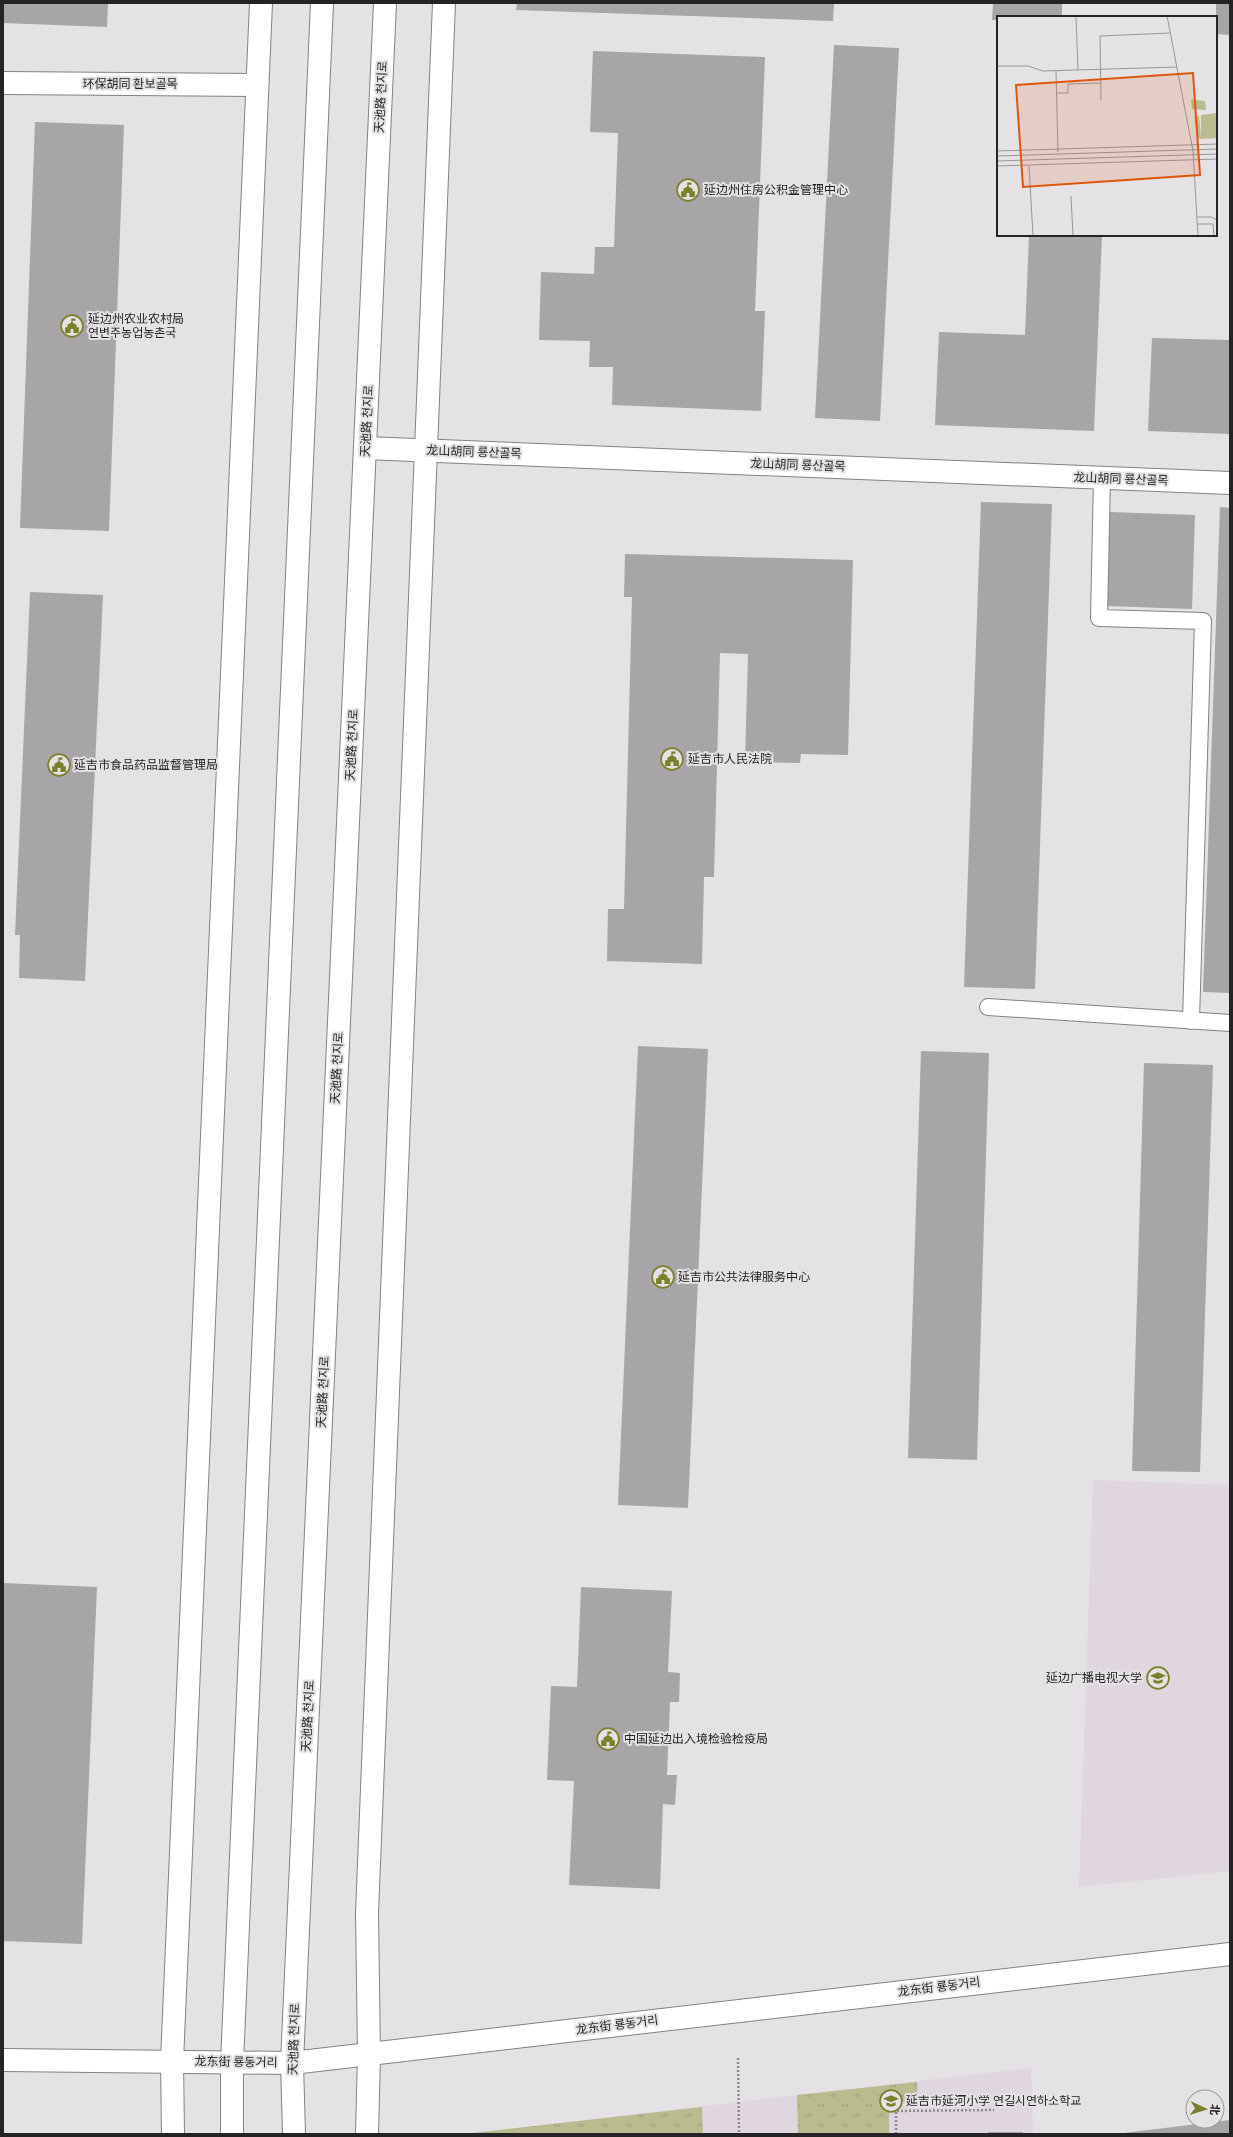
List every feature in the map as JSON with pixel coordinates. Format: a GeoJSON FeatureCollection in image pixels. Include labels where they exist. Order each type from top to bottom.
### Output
{"type":"FeatureCollection","features":[{"type":"Feature","properties":{"kind":"street"},"geometry":{"type":"LineString","coordinates":[[173,2134],[172,2061],[261,3]]}},
{"type":"Feature","properties":{"kind":"street"},"geometry":{"type":"LineString","coordinates":[[232,2134],[232,2063],[322,3]]}},
{"type":"Feature","properties":{"kind":"street","name":"天池路 천지로"},"geometry":{"type":"LineString","coordinates":[[294,2134],[292,2063],[385,3]]}},
{"type":"Feature","properties":{"kind":"street"},"geometry":{"type":"LineString","coordinates":[[367,2134],[369,2054],[367,1913],[444,3]]}},
{"type":"Feature","properties":{"kind":"street","name":"环保胡同 환보골목"},"geometry":{"type":"LineString","coordinates":[[3,83],[257,85]]}},
{"type":"Feature","properties":{"kind":"street","name":"龙山胡同 룡산골목"},"geometry":{"type":"LineString","coordinates":[[365,448],[1230,483]]}},
{"type":"Feature","properties":{"kind":"street","name":"龙东街 룡동거리"},"geometry":{"type":"LineString","coordinates":[[3,2060],[292,2063],[1230,1954]]}},
{"type":"Feature","properties":{"kind":"lane"},"geometry":{"type":"LineString","coordinates":[[1102,478],[1098,618],[1203,621],[1191,1021]]}},
{"type":"Feature","properties":{"kind":"lane"},"geometry":{"type":"LineString","coordinates":[[988,1007],[1230,1023]]}},
{"type":"Feature","properties":{"kind":"path"},"geometry":{"type":"LineString","coordinates":[[738,2058],[739,2134]]}},
{"type":"Feature","properties":{"kind":"path"},"geometry":{"type":"LineString","coordinates":[[896,2134],[896,2111],[994,2110]]}},
{"type":"Feature","properties":{"kind":"shaded area","name":"延边广播电视大学"},"geometry":{"type":"Polygon","coordinates":[[[1093,1480],[1230,1485],[1230,1871],[1079,1887],[1093,1480]]]}},
{"type":"Feature","properties":{"kind":"shaded area","name":"延吉市延河小学 연길시연하소학교"},"geometry":{"type":"Polygon","coordinates":[[[1031,2068],[1033,2134],[465,2134],[797,2095],[1031,2068]]]}},
{"type":"Feature","properties":{"kind":"green space"},"geometry":{"type":"Polygon","coordinates":[[[917,2082],[918,2101],[889,2102],[889,2134],[798,2134],[797,2095],[917,2082]]]}},
{"type":"Feature","properties":{"kind":"green space"},"geometry":{"type":"Polygon","coordinates":[[[702,2107],[703,2134],[465,2134],[702,2107]]]}},
{"type":"Feature","properties":{"kind":"building"},"geometry":{"type":"Polygon","coordinates":[[[3,3],[108,3],[107,27],[3,23],[3,3]]]}},
{"type":"Feature","properties":{"kind":"building"},"geometry":{"type":"Polygon","coordinates":[[[517,3],[834,3],[833,21],[516,10],[517,3]]]}},
{"type":"Feature","properties":{"kind":"building"},"geometry":{"type":"Polygon","coordinates":[[[993,3],[1062,3],[1062,16],[997,16],[997,20],[992,20],[993,3]]]}},
{"type":"Feature","properties":{"kind":"building"},"geometry":{"type":"Polygon","coordinates":[[[1216,3],[1230,3],[1230,35],[1217,34],[1216,3]]]}},
{"type":"Feature","properties":{"kind":"building"},"geometry":{"type":"Polygon","coordinates":[[[834,45],[899,48],[880,421],[815,418],[834,45]]]}},
{"type":"Feature","properties":{"kind":"building","name":"延边州住房公积金管理中心"},"geometry":{"type":"Polygon","coordinates":[[[593,51],[765,57],[755,311],[765,311],[761,411],[612,405],[613,367],[589,367],[590,341],[539,340],[541,272],[594,274],[595,247],[614,247],[618,133],[590,132],[593,51]]]}},
{"type":"Feature","properties":{"kind":"building","name":"延边州农业农村局 연변주농업농촌국"},"geometry":{"type":"Polygon","coordinates":[[[35,122],[124,125],[109,531],[20,528],[35,122]]]}},
{"type":"Feature","properties":{"kind":"building"},"geometry":{"type":"Polygon","coordinates":[[[1029,236],[1102,236],[1094,431],[935,425],[939,332],[1025,335],[1029,236]]]}},
{"type":"Feature","properties":{"kind":"building"},"geometry":{"type":"Polygon","coordinates":[[[1152,338],[1230,340],[1230,434],[1148,431],[1152,338]]]}},
{"type":"Feature","properties":{"kind":"building"},"geometry":{"type":"Polygon","coordinates":[[[981,502],[1052,504],[1035,989],[964,987],[981,502]]]}},
{"type":"Feature","properties":{"kind":"building"},"geometry":{"type":"Polygon","coordinates":[[[1220,507],[1230,508],[1230,993],[1203,992],[1220,507]]]}},
{"type":"Feature","properties":{"kind":"building"},"geometry":{"type":"Polygon","coordinates":[[[1109,512],[1195,515],[1192,609],[1106,606],[1109,512]]]}},
{"type":"Feature","properties":{"kind":"building","name":"延吉市人民法院"},"geometry":{"type":"Polygon","coordinates":[[[625,554],[853,560],[848,755],[801,754],[800,763],[745,762],[748,654],[720,653],[714,877],[704,877],[702,964],[607,961],[608,909],[624,909],[632,597],[624,597],[625,554]]]}},
{"type":"Feature","properties":{"kind":"building","name":"延吉市食品药品监督管理局"},"geometry":{"type":"Polygon","coordinates":[[[30,592],[103,595],[85,981],[19,978],[20,935],[15,935],[30,592]]]}},
{"type":"Feature","properties":{"kind":"building","name":"延吉市公共法律服务中心"},"geometry":{"type":"Polygon","coordinates":[[[638,1046],[708,1049],[688,1508],[618,1505],[638,1046]]]}},
{"type":"Feature","properties":{"kind":"building"},"geometry":{"type":"Polygon","coordinates":[[[921,1051],[989,1053],[977,1460],[908,1458],[921,1051]]]}},
{"type":"Feature","properties":{"kind":"building"},"geometry":{"type":"Polygon","coordinates":[[[1144,1063],[1213,1065],[1200,1472],[1132,1471],[1144,1063]]]}},
{"type":"Feature","properties":{"kind":"building"},"geometry":{"type":"Polygon","coordinates":[[[3,1583],[97,1587],[82,1944],[3,1941],[3,1583]]]}},
{"type":"Feature","properties":{"kind":"building","name":"中国延边出入境检验检疫局"},"geometry":{"type":"Polygon","coordinates":[[[581,1587],[672,1591],[668,1672],[680,1673],[679,1702],[670,1702],[667,1775],[677,1775],[675,1805],[663,1804],[660,1889],[569,1885],[574,1781],[547,1780],[551,1686],[577,1687],[581,1587]]]}},
{"type":"Feature","properties":{"kind":"building"},"geometry":{"type":"Polygon","coordinates":[[[1230,2120],[1230,2134],[1124,2133],[1185,2126],[1185,2129],[1225,2129],[1225,2121],[1230,2120]]]}},
{"type":"Feature","properties":{"kind":"building"},"geometry":{"type":"Polygon","coordinates":[[[988,2132],[1023,2132],[1023,2134],[988,2134],[988,2132]]]}},
{"type":"Feature","properties":{"kind":"place","name":"延边州住房公积金管理中心"},"geometry":{"type":"Point","coordinates":[688,190]}},
{"type":"Feature","properties":{"kind":"place","name":"延边州农业农村局 연변주농업농촌국"},"geometry":{"type":"Point","coordinates":[72,326]}},
{"type":"Feature","properties":{"kind":"place","name":"延吉市人民法院"},"geometry":{"type":"Point","coordinates":[672,759]}},
{"type":"Feature","properties":{"kind":"place","name":"延吉市食品药品监督管理局"},"geometry":{"type":"Point","coordinates":[59,765]}},
{"type":"Feature","properties":{"kind":"place","name":"延吉市公共法律服务中心"},"geometry":{"type":"Point","coordinates":[663,1277]}},
{"type":"Feature","properties":{"kind":"place","name":"延边广播电视大学"},"geometry":{"type":"Point","coordinates":[1158,1678]}},
{"type":"Feature","properties":{"kind":"place","name":"中国延边出入境检验检疫局"},"geometry":{"type":"Point","coordinates":[608,1739]}},
{"type":"Feature","properties":{"kind":"place","name":"延吉市延河小学 연길시연하소학교"},"geometry":{"type":"Point","coordinates":[891,2101]}}]}
